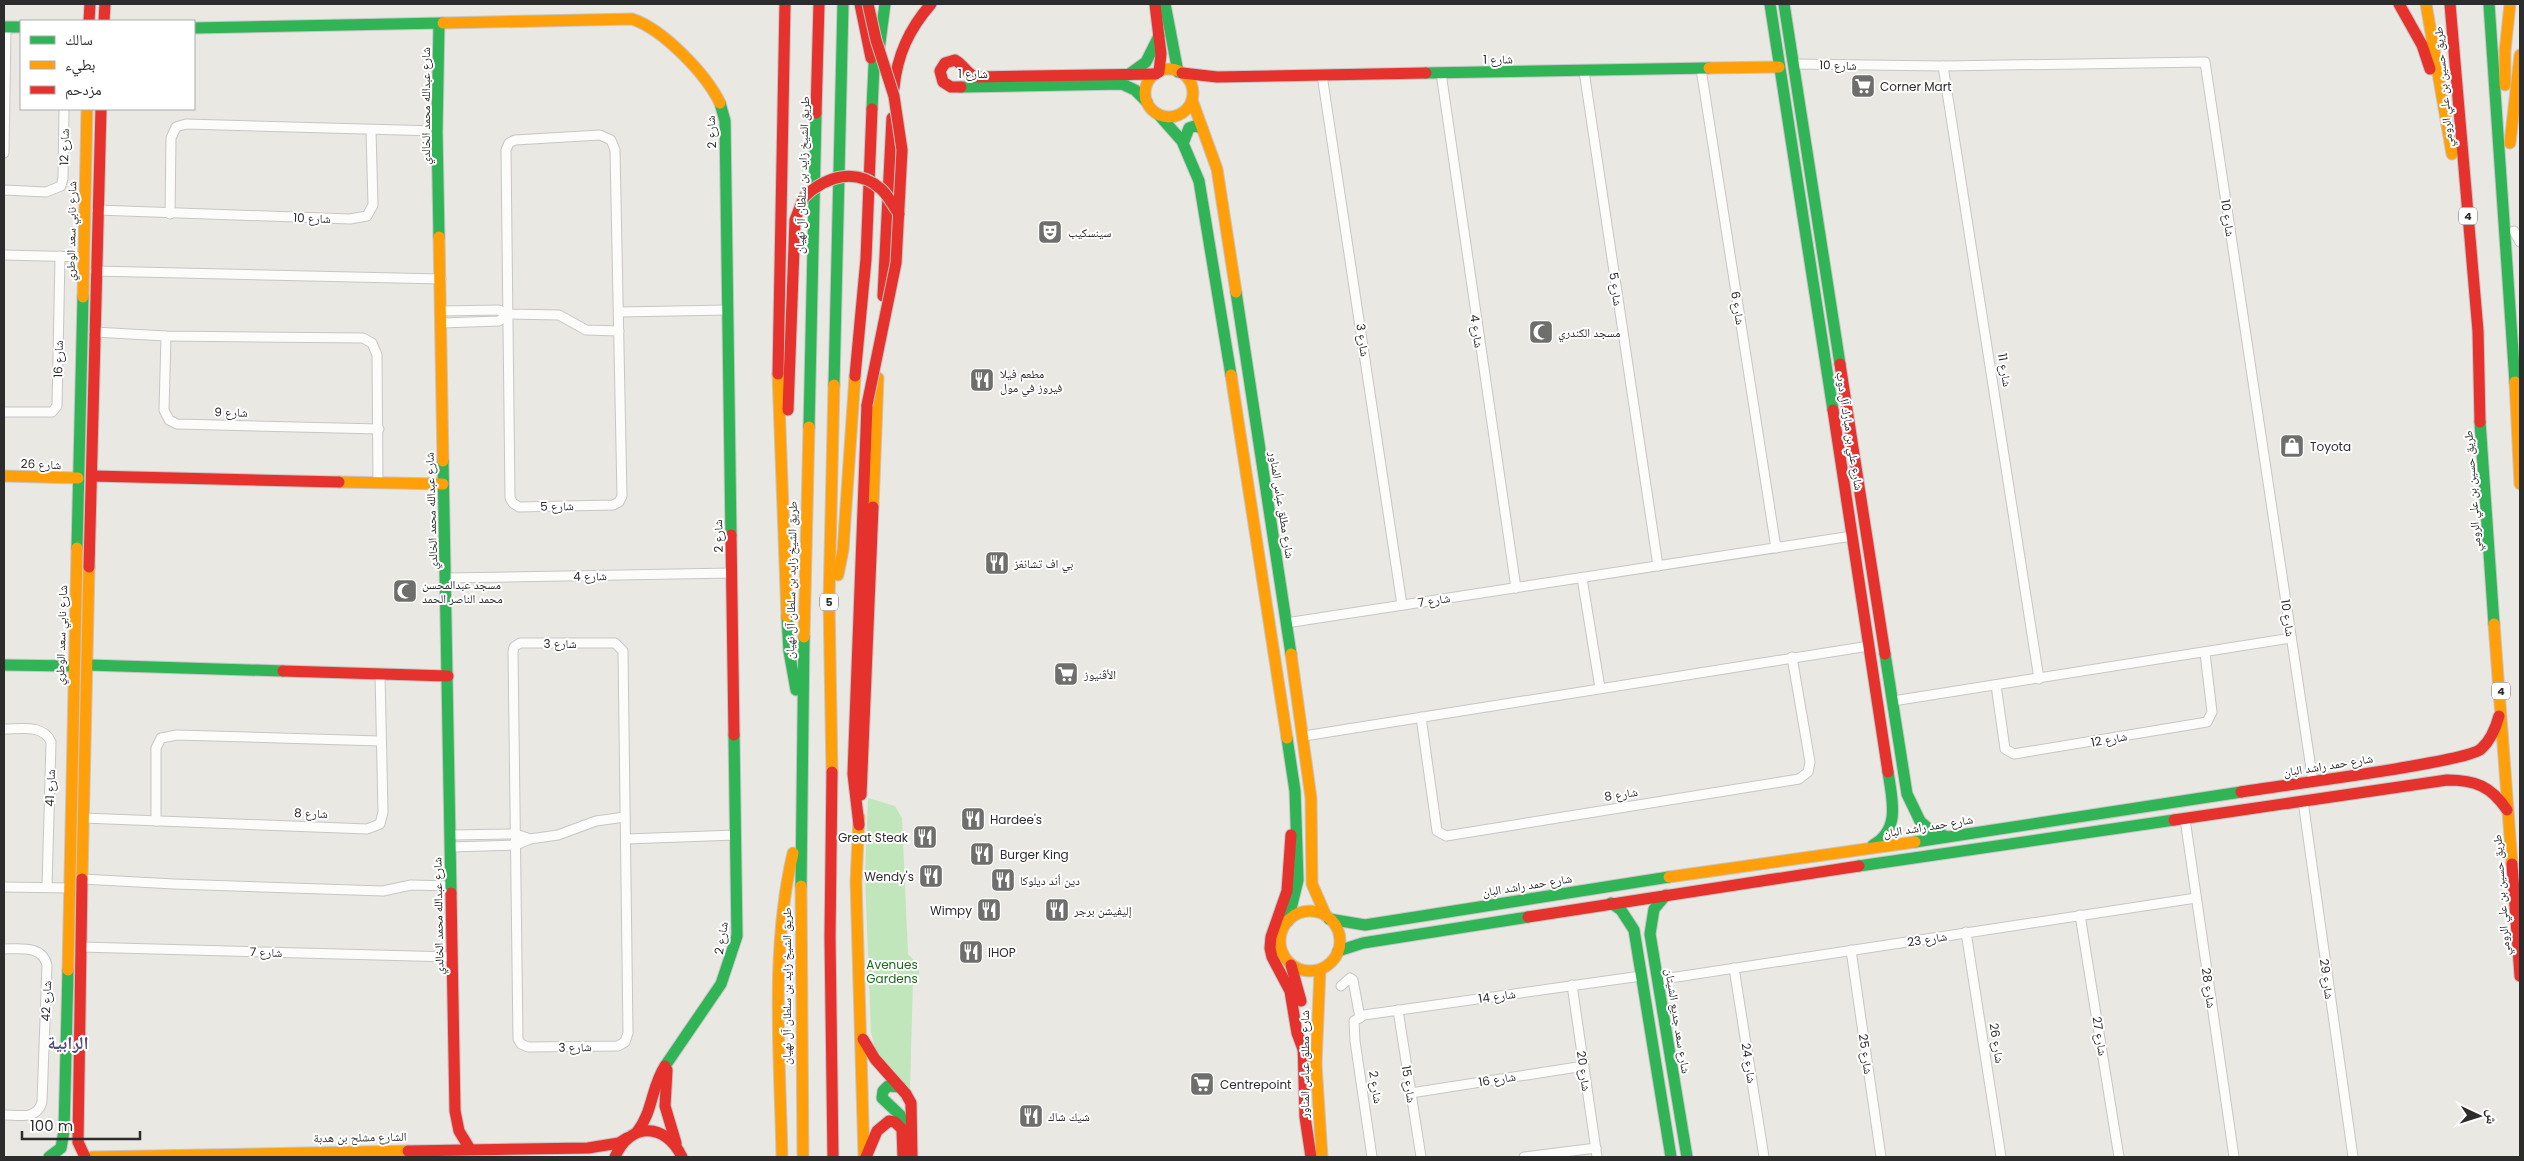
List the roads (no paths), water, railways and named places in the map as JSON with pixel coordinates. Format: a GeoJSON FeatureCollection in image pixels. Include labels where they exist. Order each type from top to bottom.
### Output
{"type":"FeatureCollection","features":[{"type":"Feature","properties":{"kind":"main road"},"geometry":{"type":"LineString","coordinates":[[105,4],[106,20]]}},
{"type":"Feature","properties":{"kind":"main road"},"geometry":{"type":"LineString","coordinates":[[777,4],[782,153]]}},
{"type":"Feature","properties":{"kind":"main road"},"geometry":{"type":"LineString","coordinates":[[786,4],[777,400],[787,570]]}},
{"type":"Feature","properties":{"kind":"main road","name":"طريق الشيخ زايد بن سلطان آل نهيان"},"geometry":{"type":"LineString","coordinates":[[803,1157],[800,831],[820,47],[819,4]]}},
{"type":"Feature","properties":{"kind":"main road","name":"5"},"geometry":{"type":"LineString","coordinates":[[833,1157],[830,601],[843,4]]}},
{"type":"Feature","properties":{"kind":"main road"},"geometry":{"type":"LineString","coordinates":[[860,4],[875,80]]}},
{"type":"Feature","properties":{"kind":"main road"},"geometry":{"type":"LineString","coordinates":[[858,825],[853,774],[863,463],[868,405],[877,348],[894,277],[902,162],[900,126],[894,96],[876,40],[868,4]]}},
{"type":"Feature","properties":{"kind":"main road"},"geometry":{"type":"LineString","coordinates":[[830,601],[840,569],[843,550],[852,406],[866,259],[875,80],[875,4]]}},
{"type":"Feature","properties":{"kind":"main road"},"geometry":{"type":"LineString","coordinates":[[875,80],[885,4]]}},
{"type":"Feature","properties":{"kind":"main road"},"geometry":{"type":"LineString","coordinates":[[865,1157],[856,882],[865,733],[872,486],[895,68],[902,47],[931,4]]}},
{"type":"Feature","properties":{"kind":"main road"},"geometry":{"type":"LineString","coordinates":[[1155,4],[1161,54],[1157,73],[1146,90],[1147,102],[1184,141],[1196,169],[1204,206],[1295,791],[1298,880],[1288,921],[1280,939],[1281,949],[1292,965],[1300,970],[1320,970],[1329,965],[1338,950],[1340,940],[1338,930],[1328,917],[1306,912],[1296,915],[1288,921]]}},
{"type":"Feature","properties":{"kind":"main road"},"geometry":{"type":"LineString","coordinates":[[1165,4],[1180,72],[1190,83],[1192,98]]}},
{"type":"Feature","properties":{"kind":"main road","name":"شارع علي بن مبارك آل دوب"},"geometry":{"type":"LineString","coordinates":[[1770,4],[1894,813],[1890,831],[1880,842],[1865,850]]}},
{"type":"Feature","properties":{"kind":"main road","name":"شارع علي بن مبارك آل دوب"},"geometry":{"type":"LineString","coordinates":[[1784,4],[1907,794],[1913,813],[1922,824],[1933,832],[1948,837]]}},
{"type":"Feature","properties":{"kind":"main road"},"geometry":{"type":"LineString","coordinates":[[2399,4],[2422,45],[2451,143]]}},
{"type":"Feature","properties":{"kind":"main road"},"geometry":{"type":"LineString","coordinates":[[2416,4],[2438,66]]}},
{"type":"Feature","properties":{"kind":"main road"},"geometry":{"type":"LineString","coordinates":[[2426,4],[2451,143],[2472,369],[2480,428]]}},
{"type":"Feature","properties":{"kind":"main road","name":"طريق حسين بن علي الرومي"},"geometry":{"type":"LineString","coordinates":[[2450,4],[2478,331],[2480,428],[2510,814],[2520,976]]}},
{"type":"Feature","properties":{"kind":"main road"},"geometry":{"type":"LineString","coordinates":[[2489,4],[2513,342],[2520,484]]}},
{"type":"Feature","properties":{"kind":"main road"},"geometry":{"type":"LineString","coordinates":[[2510,4],[2505,51],[2505,82],[2517,236],[2517,289],[2513,342]]}},
{"type":"Feature","properties":{"kind":"main road","name":"شارع 2"},"geometry":{"type":"LineString","coordinates":[[439,24],[619,18],[644,23],[708,83],[720,99],[724,109],[737,936],[730,966],[717,994],[668,1062],[656,1082],[650,1115],[620,1145],[616,1157]]}},
{"type":"Feature","properties":{"kind":"main road"},"geometry":{"type":"LineString","coordinates":[[195,28],[439,24]]}},
{"type":"Feature","properties":{"kind":"main road","name":"شارع عبدالله محمد الخالدي"},"geometry":{"type":"LineString","coordinates":[[439,24],[437,131],[442,323],[443,484],[447,578],[455,1118],[451,1137],[440,1149]]}},
{"type":"Feature","properties":{"kind":"main road"},"geometry":{"type":"LineString","coordinates":[[5,27],[20,27]]}},
{"type":"Feature","properties":{"kind":"main road"},"geometry":{"type":"LineString","coordinates":[[1128,75],[1146,62],[1159,34]]}},
{"type":"Feature","properties":{"kind":"main road"},"geometry":{"type":"LineString","coordinates":[[2510,144],[2520,55]]}},
{"type":"Feature","properties":{"kind":"main road","name":"شارع 1"},"geometry":{"type":"LineString","coordinates":[[1147,102],[1135,90],[1122,84],[951,86],[943,82],[940,71],[945,63],[955,60],[963,64],[970,75],[976,77],[1157,73]]}},
{"type":"Feature","properties":{"kind":"main road","name":"شارع 1"},"geometry":{"type":"LineString","coordinates":[[1180,72],[1217,77],[1779,67]]}},
{"type":"Feature","properties":{"kind":"main road"},"geometry":{"type":"LineString","coordinates":[[1157,73],[1165,70],[1180,72]]}},
{"type":"Feature","properties":{"kind":"main road"},"geometry":{"type":"LineString","coordinates":[[1160,115],[1166,117],[1179,115],[1184,112],[1192,98],[1205,84],[1217,77]]}},
{"type":"Feature","properties":{"kind":"main road","name":"شارع مطلق عباس المناور"},"geometry":{"type":"LineString","coordinates":[[1192,98],[1202,128],[1213,150],[1217,169],[1304,736],[1311,798],[1312,884],[1328,917]]}},
{"type":"Feature","properties":{"kind":"main road","name":"شارع نابي سعد الوطري"},"geometry":{"type":"LineString","coordinates":[[49,1157],[60,1148],[64,1131],[87,110]]}},
{"type":"Feature","properties":{"kind":"main road","name":"شارع نابي سعد الوطري"},"geometry":{"type":"LineString","coordinates":[[85,1157],[78,1142],[80,948],[90,586],[95,271],[101,110]]}},
{"type":"Feature","properties":{"kind":"main road"},"geometry":{"type":"LineString","coordinates":[[1184,141],[1185,131],[1189,127],[1194,125],[1202,128]]}},
{"type":"Feature","properties":{"kind":"main road"},"geometry":{"type":"LineString","coordinates":[[802,710],[795,686],[789,650],[787,570],[788,414],[795,220],[804,196],[822,180],[834,176],[859,177],[881,189],[899,214]]}},
{"type":"Feature","properties":{"kind":"main road"},"geometry":{"type":"LineString","coordinates":[[1813,287],[1821,292],[1828,284]]}},
{"type":"Feature","properties":{"kind":"main road"},"geometry":{"type":"LineString","coordinates":[[1816,307],[1823,302],[1831,306]]}},
{"type":"Feature","properties":{"kind":"main road","name":"شارع 26"},"geometry":{"type":"LineString","coordinates":[[4,476],[78,478]]}},
{"type":"Feature","properties":{"kind":"main road"},"geometry":{"type":"LineString","coordinates":[[92,476],[443,484]]}},
{"type":"Feature","properties":{"kind":"main road"},"geometry":{"type":"LineString","coordinates":[[78,556],[80,560],[85,561],[90,554]]}},
{"type":"Feature","properties":{"kind":"main road"},"geometry":{"type":"LineString","coordinates":[[77,583],[85,580],[90,586]]}},
{"type":"Feature","properties":{"kind":"main road"},"geometry":{"type":"LineString","coordinates":[[88,664],[448,676]]}},
{"type":"Feature","properties":{"kind":"main road"},"geometry":{"type":"LineString","coordinates":[[4,665],[74,666]]}},
{"type":"Feature","properties":{"kind":"main road","name":"شارع حمد راشد البان"},"geometry":{"type":"LineString","coordinates":[[1328,917],[1365,925],[1469,907],[1751,864],[1865,850],[2445,760],[2480,750],[2495,729],[2502,707]]}},
{"type":"Feature","properties":{"kind":"main road"},"geometry":{"type":"LineString","coordinates":[[2445,760],[2453,770],[2448,780]]}},
{"type":"Feature","properties":{"kind":"main road"},"geometry":{"type":"LineString","coordinates":[[1338,950],[1363,943],[1611,903],[2448,780],[2467,779],[2484,784],[2501,799],[2510,814]]}},
{"type":"Feature","properties":{"kind":"main road"},"geometry":{"type":"LineString","coordinates":[[1295,791],[1287,891],[1271,937],[1270,948],[1272,957],[1290,991],[1297,1033],[1303,1049]]}},
{"type":"Feature","properties":{"kind":"main road"},"geometry":{"type":"LineString","coordinates":[[1892,797],[1902,800],[1907,794]]}},
{"type":"Feature","properties":{"kind":"main road"},"geometry":{"type":"LineString","coordinates":[[2054,821],[2050,828],[2056,839]]}},
{"type":"Feature","properties":{"kind":"main road"},"geometry":{"type":"LineString","coordinates":[[2040,823],[2044,834],[2040,841]]}},
{"type":"Feature","properties":{"kind":"main road"},"geometry":{"type":"LineString","coordinates":[[782,1157],[781,933],[789,868],[800,831]]}},
{"type":"Feature","properties":{"kind":"main road"},"geometry":{"type":"LineString","coordinates":[[1774,861],[1771,872],[1777,878]]}},
{"type":"Feature","properties":{"kind":"main road"},"geometry":{"type":"LineString","coordinates":[[1751,864],[1756,868],[1757,873],[1752,882]]}},
{"type":"Feature","properties":{"kind":"main road","name":"شارع سعد جديع الشيتان"},"geometry":{"type":"LineString","coordinates":[[1666,895],[1654,909],[1650,927],[1651,940],[1687,1157]]}},
{"type":"Feature","properties":{"kind":"main road"},"geometry":{"type":"LineString","coordinates":[[1611,903],[1628,920],[1636,942],[1671,1157]]}},
{"type":"Feature","properties":{"kind":"main road"},"geometry":{"type":"LineString","coordinates":[[1469,907],[1478,912],[1480,918],[1477,924]]}},
{"type":"Feature","properties":{"kind":"main road"},"geometry":{"type":"LineString","coordinates":[[1363,943],[1359,941],[1357,932],[1365,925]]}},
{"type":"Feature","properties":{"kind":"main road"},"geometry":{"type":"LineString","coordinates":[[1636,942],[1642,937],[1651,940]]}},
{"type":"Feature","properties":{"kind":"main road","name":"شارع مطلق عباس المناور"},"geometry":{"type":"LineString","coordinates":[[1292,965],[1300,996],[1306,1117],[1310,1157]]}},
{"type":"Feature","properties":{"kind":"main road","name":"شارع مطلق عباس المناور"},"geometry":{"type":"LineString","coordinates":[[1320,970],[1316,1078],[1322,1157]]}},
{"type":"Feature","properties":{"kind":"main road"},"geometry":{"type":"LineString","coordinates":[[66,1013],[73,1019],[78,1018],[80,1014]]}},
{"type":"Feature","properties":{"kind":"main road"},"geometry":{"type":"LineString","coordinates":[[862,1036],[875,1059],[909,1098],[912,1108],[912,1157]]}},
{"type":"Feature","properties":{"kind":"main road","name":"شارع 2"},"geometry":{"type":"LineString","coordinates":[[668,1062],[664,1095],[667,1117],[682,1157]]}},
{"type":"Feature","properties":{"kind":"main road"},"geometry":{"type":"LineString","coordinates":[[900,1087],[888,1086],[883,1091],[882,1098],[903,1120],[903,1157]]}},
{"type":"Feature","properties":{"kind":"main road"},"geometry":{"type":"LineString","coordinates":[[776,1157],[781,1110]]}},
{"type":"Feature","properties":{"kind":"main road","name":"شارع عبدالله محمد الخالدي"},"geometry":{"type":"LineString","coordinates":[[455,1118],[460,1136],[470,1149]]}},
{"type":"Feature","properties":{"kind":"main road"},"geometry":{"type":"LineString","coordinates":[[865,1157],[875,1134],[885,1122],[897,1123],[902,1128],[903,1137]]}},
{"type":"Feature","properties":{"kind":"main road","name":"الشارع مشلح بن هدبة"},"geometry":{"type":"LineString","coordinates":[[92,1157],[440,1149],[588,1148],[618,1144],[632,1135],[655,1130],[663,1133],[676,1144]]}},
{"type":"Feature","properties":{"kind":"street"},"geometry":{"type":"LineString","coordinates":[[4,153],[5,27]]}},
{"type":"Feature","properties":{"kind":"street","name":"شارع 10"},"geometry":{"type":"LineString","coordinates":[[1793,64],[1943,66],[2205,62],[2313,782]]}},
{"type":"Feature","properties":{"kind":"street","name":"شارع 11"},"geometry":{"type":"LineString","coordinates":[[1943,66],[2039,679]]}},
{"type":"Feature","properties":{"kind":"street","name":"شارع 6"},"geometry":{"type":"LineString","coordinates":[[1701,69],[1776,548]]}},
{"type":"Feature","properties":{"kind":"street","name":"شارع 5"},"geometry":{"type":"LineString","coordinates":[[1584,71],[1658,566]]}},
{"type":"Feature","properties":{"kind":"street","name":"شارع 4"},"geometry":{"type":"LineString","coordinates":[[1440,73],[1516,588]]}},
{"type":"Feature","properties":{"kind":"street","name":"شارع 3"},"geometry":{"type":"LineString","coordinates":[[1322,75],[1402,605]]}},
{"type":"Feature","properties":{"kind":"street","name":"شارع 12"},"geometry":{"type":"LineString","coordinates":[[4,190],[46,192],[61,186],[63,178],[64,110]]}},
{"type":"Feature","properties":{"kind":"street"},"geometry":{"type":"LineString","coordinates":[[170,214],[171,138],[176,128],[186,124],[437,131]]}},
{"type":"Feature","properties":{"kind":"street","name":"شارع 10"},"geometry":{"type":"LineString","coordinates":[[97,210],[350,219],[366,216],[373,205],[371,130]]}},
{"type":"Feature","properties":{"kind":"street","name":"شارع 5"},"geometry":{"type":"LineString","coordinates":[[600,135],[611,140],[615,150],[619,312],[621,500],[613,505],[519,507],[512,503],[510,498],[507,146],[515,140],[600,135]]}},
{"type":"Feature","properties":{"kind":"street"},"geometry":{"type":"LineString","coordinates":[[4,255],[84,258]]}},
{"type":"Feature","properties":{"kind":"street","name":"شارع 16"},"geometry":{"type":"LineString","coordinates":[[4,412],[45,413],[52,412],[57,406],[60,256]]}},
{"type":"Feature","properties":{"kind":"street"},"geometry":{"type":"LineString","coordinates":[[95,271],[441,279]]}},
{"type":"Feature","properties":{"kind":"street"},"geometry":{"type":"LineString","coordinates":[[441,311],[499,310],[508,314],[559,315],[586,330],[619,331]]}},
{"type":"Feature","properties":{"kind":"street"},"geometry":{"type":"LineString","coordinates":[[619,312],[728,310]]}},
{"type":"Feature","properties":{"kind":"street"},"geometry":{"type":"LineString","coordinates":[[442,323],[499,321],[508,314]]}},
{"type":"Feature","properties":{"kind":"street"},"geometry":{"type":"LineString","coordinates":[[94,332],[166,336],[363,338],[372,343],[376,355],[378,483]]}},
{"type":"Feature","properties":{"kind":"street","name":"شارع 9"},"geometry":{"type":"LineString","coordinates":[[166,336],[164,410],[169,420],[177,424],[378,429]]}},
{"type":"Feature","properties":{"kind":"street","name":"شارع 7"},"geometry":{"type":"LineString","coordinates":[[1286,623],[1852,536]]}},
{"type":"Feature","properties":{"kind":"street","name":"شارع 4"},"geometry":{"type":"LineString","coordinates":[[447,578],[732,573]]}},
{"type":"Feature","properties":{"kind":"street"},"geometry":{"type":"LineString","coordinates":[[1582,578],[1600,688]]}},
{"type":"Feature","properties":{"kind":"street"},"geometry":{"type":"LineString","coordinates":[[1893,701],[2291,638]]}},
{"type":"Feature","properties":{"kind":"street","name":"شارع 3"},"geometry":{"type":"LineString","coordinates":[[520,643],[615,643],[622,649],[628,1034],[625,1042],[615,1046],[528,1047],[520,1042],[516,834],[514,647],[520,643]]}},
{"type":"Feature","properties":{"kind":"street"},"geometry":{"type":"LineString","coordinates":[[1304,736],[1869,646]]}},
{"type":"Feature","properties":{"kind":"street","name":"شارع 12"},"geometry":{"type":"LineString","coordinates":[[1996,685],[2004,749],[2014,754],[2207,722],[2212,712],[2205,652]]}},
{"type":"Feature","properties":{"kind":"street","name":"شارع 8"},"geometry":{"type":"LineString","coordinates":[[1421,717],[1437,831],[1446,836],[1636,806],[1798,779],[1808,772],[1810,762],[1792,657]]}},
{"type":"Feature","properties":{"kind":"street","name":"شارع 8"},"geometry":{"type":"LineString","coordinates":[[83,818],[367,829],[375,827],[380,824],[383,812],[380,674]]}},
{"type":"Feature","properties":{"kind":"street","name":"شارع 41"},"geometry":{"type":"LineString","coordinates":[[4,729],[40,730],[47,734],[51,742],[47,888]]}},
{"type":"Feature","properties":{"kind":"street"},"geometry":{"type":"LineString","coordinates":[[156,821],[156,748],[161,738],[177,735],[380,741]]}},
{"type":"Feature","properties":{"kind":"street","name":"شارع 29"},"geometry":{"type":"LineString","coordinates":[[2303,801],[2352,1157]]}},
{"type":"Feature","properties":{"kind":"street"},"geometry":{"type":"LineString","coordinates":[[451,847],[516,845],[530,839],[558,835],[596,821],[625,818]]}},
{"type":"Feature","properties":{"kind":"street","name":"شارع 28"},"geometry":{"type":"LineString","coordinates":[[2185,819],[2234,1157]]}},
{"type":"Feature","properties":{"kind":"street"},"geometry":{"type":"LineString","coordinates":[[450,835],[516,834],[530,839]]}},
{"type":"Feature","properties":{"kind":"street"},"geometry":{"type":"LineString","coordinates":[[626,839],[736,835]]}},
{"type":"Feature","properties":{"kind":"street"},"geometry":{"type":"LineString","coordinates":[[82,879],[383,891],[411,885],[451,886]]}},
{"type":"Feature","properties":{"kind":"street"},"geometry":{"type":"LineString","coordinates":[[4,887],[69,888]]}},
{"type":"Feature","properties":{"kind":"street","name":"شارع 23"},"geometry":{"type":"LineString","coordinates":[[1657,980],[2196,898]]}},
{"type":"Feature","properties":{"kind":"street","name":"شارع 27"},"geometry":{"type":"LineString","coordinates":[[2080,915],[2119,1157]]}},
{"type":"Feature","properties":{"kind":"street","name":"شارع 26"},"geometry":{"type":"LineString","coordinates":[[1966,932],[2000,1157]]}},
{"type":"Feature","properties":{"kind":"street","name":"شارع 7"},"geometry":{"type":"LineString","coordinates":[[80,948],[452,957]]}},
{"type":"Feature","properties":{"kind":"street","name":"شارع 42"},"geometry":{"type":"LineString","coordinates":[[4,949],[36,951],[45,958],[47,965],[42,1102],[40,1110],[29,1116],[4,1115]]}},
{"type":"Feature","properties":{"kind":"street","name":"شارع 25"},"geometry":{"type":"LineString","coordinates":[[1851,950],[1880,1157]]}},
{"type":"Feature","properties":{"kind":"street","name":"شارع 24"},"geometry":{"type":"LineString","coordinates":[[1734,968],[1764,1157]]}},
{"type":"Feature","properties":{"kind":"street","name":"شارع 14"},"geometry":{"type":"LineString","coordinates":[[1357,1020],[1398,1010],[1641,976]]}},
{"type":"Feature","properties":{"kind":"street","name":"شارع 2"},"geometry":{"type":"LineString","coordinates":[[1341,986],[1344,981],[1350,978],[1353,980],[1357,1020],[1355,1041],[1372,1157]]}},
{"type":"Feature","properties":{"kind":"street","name":"شارع 20"},"geometry":{"type":"LineString","coordinates":[[1572,986],[1596,1152]]}},
{"type":"Feature","properties":{"kind":"street","name":"شارع 15"},"geometry":{"type":"LineString","coordinates":[[1398,1010],[1421,1157]]}},
{"type":"Feature","properties":{"kind":"street","name":"شارع 16"},"geometry":{"type":"LineString","coordinates":[[1411,1093],[1584,1066]]}},
{"type":"Feature","properties":{"kind":"street"},"geometry":{"type":"LineString","coordinates":[[1524,1157],[1596,1152]]}},
{"type":"Feature","properties":{"kind":"place","name":"Corner Mart"},"geometry":{"type":"Point","coordinates":[1863,86]}},
{"type":"Feature","properties":{"kind":"place","name":"سينسكيب"},"geometry":{"type":"Point","coordinates":[1050,232]}},
{"type":"Feature","properties":{"kind":"place","name":"مسجد الكندري"},"geometry":{"type":"Point","coordinates":[1541,332]}},
{"type":"Feature","properties":{"kind":"place","name":"مطعم فيلا فيروز في مول"},"geometry":{"type":"Point","coordinates":[982,380]}},
{"type":"Feature","properties":{"kind":"place","name":"Toyota"},"geometry":{"type":"Point","coordinates":[2292,446]}},
{"type":"Feature","properties":{"kind":"place","name":"بي اف تشانغز"},"geometry":{"type":"Point","coordinates":[997,563]}},
{"type":"Feature","properties":{"kind":"place","name":"مسجد عبدالمحسن محمد الناصر الحمد"},"geometry":{"type":"Point","coordinates":[405,591]}},
{"type":"Feature","properties":{"kind":"place","name":"الأڤنيوز"},"geometry":{"type":"Point","coordinates":[1066,674]}},
{"type":"Feature","properties":{"kind":"place","name":"Hardee's"},"geometry":{"type":"Point","coordinates":[973,819]}},
{"type":"Feature","properties":{"kind":"place","name":"Great Steak"},"geometry":{"type":"Point","coordinates":[925,837]}},
{"type":"Feature","properties":{"kind":"place","name":"Burger King"},"geometry":{"type":"Point","coordinates":[982,854]}},
{"type":"Feature","properties":{"kind":"place","name":"Wendy's"},"geometry":{"type":"Point","coordinates":[931,876]}},
{"type":"Feature","properties":{"kind":"place","name":"دين أند ديلوكا"},"geometry":{"type":"Point","coordinates":[1003,880]}},
{"type":"Feature","properties":{"kind":"place","name":"Wimpy"},"geometry":{"type":"Point","coordinates":[989,910]}},
{"type":"Feature","properties":{"kind":"place","name":"إليفيشن برجر"},"geometry":{"type":"Point","coordinates":[1057,910]}},
{"type":"Feature","properties":{"kind":"place","name":"IHOP"},"geometry":{"type":"Point","coordinates":[971,952]}},
{"type":"Feature","properties":{"kind":"place","name":"Centrepoint"},"geometry":{"type":"Point","coordinates":[1202,1084]}},
{"type":"Feature","properties":{"kind":"place","name":"شيك شاك"},"geometry":{"type":"Point","coordinates":[1031,1116]}},
{"type":"Feature","properties":{"kind":"district","name":"الرابية"},"geometry":{"type":"Point","coordinates":[68,1042]}},
{"type":"Feature","properties":{"kind":"park label","name":"Avenues Gardens"},"geometry":{"type":"Point","coordinates":[892,971]}}]}
